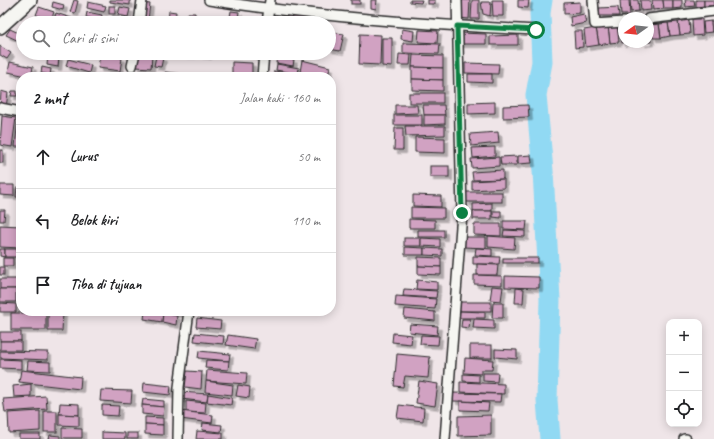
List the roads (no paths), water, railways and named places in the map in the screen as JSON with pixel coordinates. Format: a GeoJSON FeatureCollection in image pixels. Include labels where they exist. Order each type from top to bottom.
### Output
{"type":"FeatureCollection","features":[{"type":"Feature","properties":{"kind":"main road"},"geometry":{"type":"LineString","coordinates":[[0,27],[30,0]]}},
{"type":"Feature","properties":{"kind":"street"},"geometry":{"type":"LineString","coordinates":[[140,16],[142,0]]}},
{"type":"Feature","properties":{"kind":"street"},"geometry":{"type":"LineString","coordinates":[[209,0],[268,10],[457,26],[536,30]]}},
{"type":"Feature","properties":{"kind":"street"},"geometry":{"type":"LineString","coordinates":[[268,16],[270,0]]}},
{"type":"Feature","properties":{"kind":"street"},"geometry":{"type":"LineString","coordinates":[[445,439],[462,213],[457,0]]}},
{"type":"Feature","properties":{"kind":"street"},"geometry":{"type":"LineString","coordinates":[[593,0],[595,24],[618,22]]}},
{"type":"Feature","properties":{"kind":"street"},"geometry":{"type":"LineString","coordinates":[[654,18],[714,11]]}},
{"type":"Feature","properties":{"kind":"street"},"geometry":{"type":"LineString","coordinates":[[132,66],[133,60]]}},
{"type":"Feature","properties":{"kind":"street"},"geometry":{"type":"LineString","coordinates":[[262,72],[263,60]]}},
{"type":"Feature","properties":{"kind":"street"},"geometry":{"type":"LineString","coordinates":[[0,108],[16,111]]}},
{"type":"Feature","properties":{"kind":"street"},"geometry":{"type":"LineString","coordinates":[[178,439],[179,387],[188,316]]}},
{"type":"Feature","properties":{"kind":"waterway"},"geometry":{"type":"LineString","coordinates":[[542,0],[540,13],[542,62],[536,95],[543,171],[550,300],[547,400],[550,439]]}}]}
